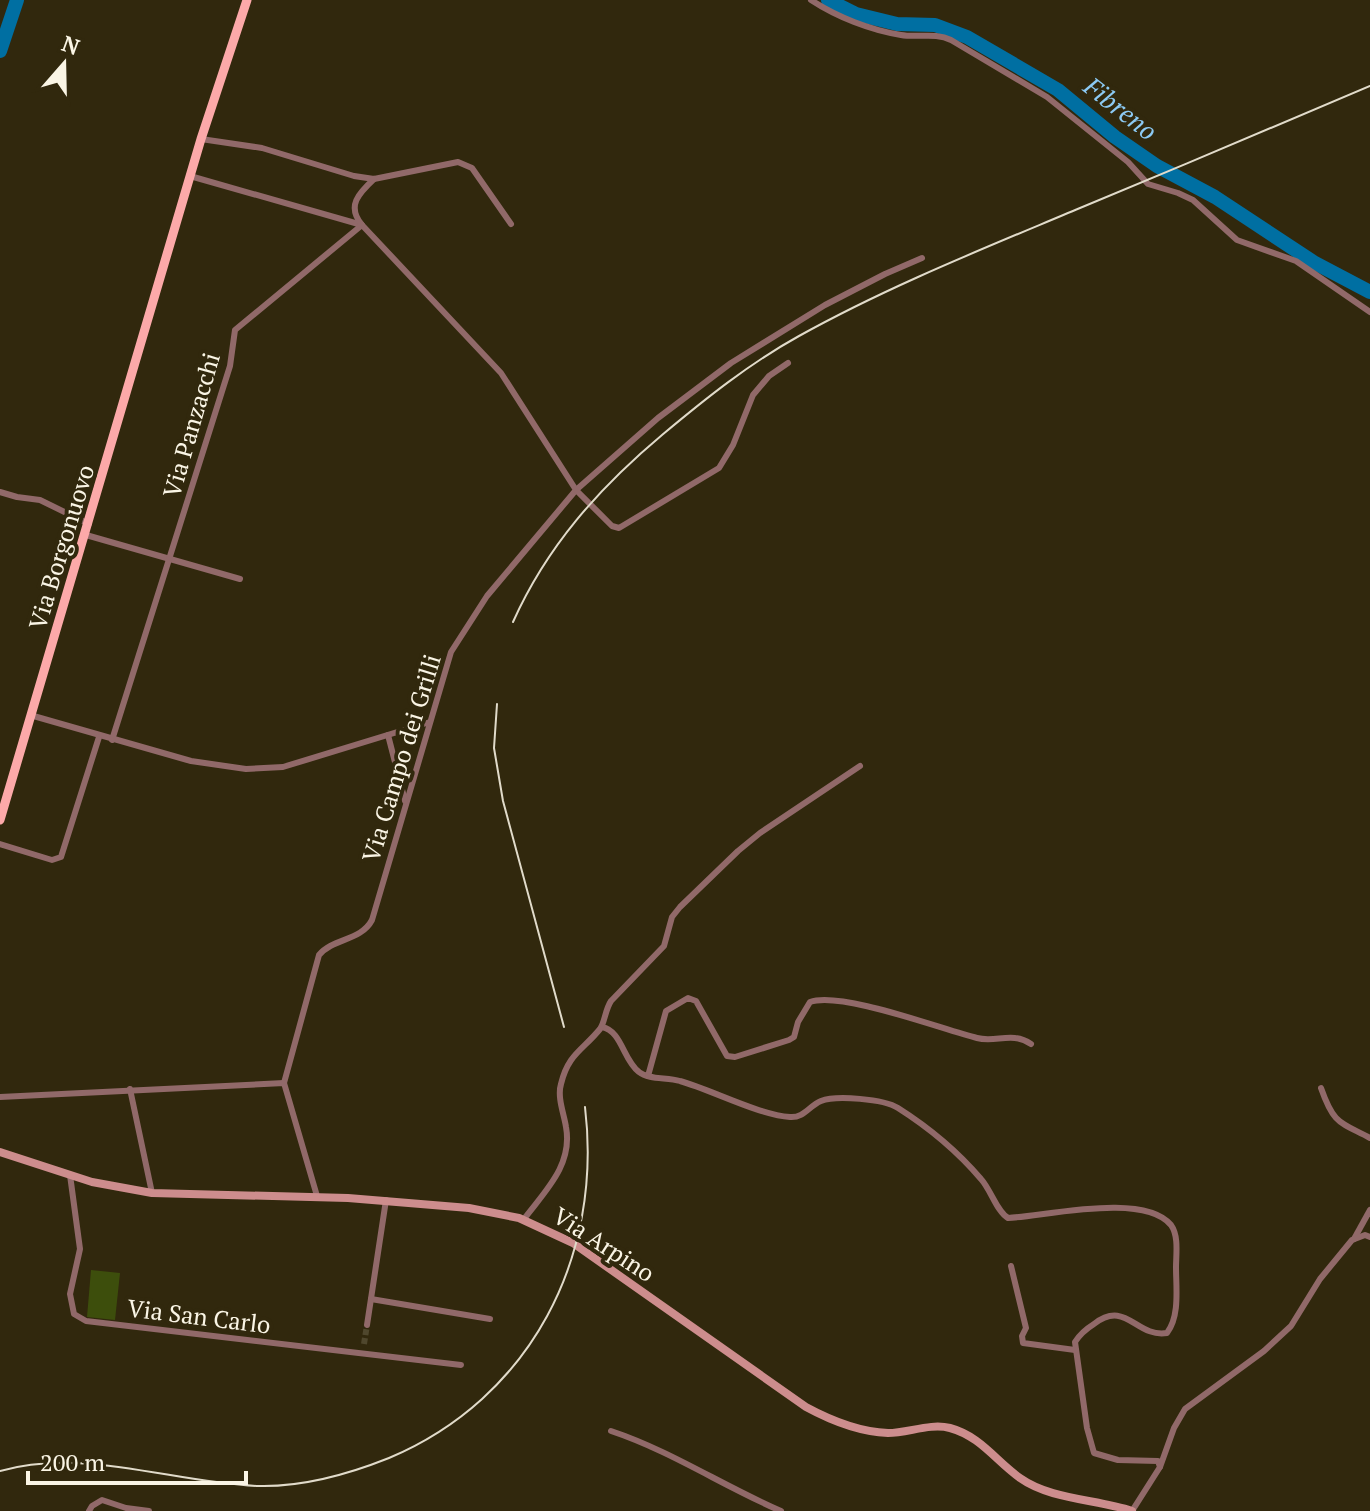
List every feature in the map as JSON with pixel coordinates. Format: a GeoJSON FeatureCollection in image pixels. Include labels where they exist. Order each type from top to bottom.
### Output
{"type":"FeatureCollection","features":[{"type":"Feature","properties":{"kind":"main road","name":"Via Borgonuovo"},"geometry":{"type":"LineString","coordinates":[[0,820],[201,139],[247,0]]}},
{"type":"Feature","properties":{"kind":"street"},"geometry":{"type":"LineString","coordinates":[[811,0],[836,14],[878,30],[913,37],[941,36],[963,47],[1043,94],[1128,162],[1148,184],[1189,198],[1240,242],[1296,261],[1370,312]]}},
{"type":"Feature","properties":{"kind":"street"},"geometry":{"type":"LineString","coordinates":[[201,139],[262,148],[350,175],[374,179],[466,163],[511,224]]}},
{"type":"Feature","properties":{"kind":"street"},"geometry":{"type":"LineString","coordinates":[[190,176],[362,225]]}},
{"type":"Feature","properties":{"kind":"street"},"geometry":{"type":"LineString","coordinates":[[374,179],[359,193],[354,203],[355,216],[501,373],[576,490],[612,526],[619,528],[712,474],[728,454],[753,395],[771,374],[788,363]]}},
{"type":"Feature","properties":{"kind":"street","name":"Via Panzacchi"},"geometry":{"type":"LineString","coordinates":[[112,740],[230,366],[236,328],[362,225]]}},
{"type":"Feature","properties":{"kind":"street","name":"Via Campo dei Grilli"},"geometry":{"type":"LineString","coordinates":[[284,1083],[317,958],[325,948],[361,932],[369,925],[451,652],[476,611],[576,490],[697,387],[825,305],[922,258]]}},
{"type":"Feature","properties":{"kind":"street"},"geometry":{"type":"LineString","coordinates":[[0,492],[43,501],[89,524]]}},
{"type":"Feature","properties":{"kind":"street"},"geometry":{"type":"LineString","coordinates":[[86,535],[240,579]]}},
{"type":"Feature","properties":{"kind":"street"},"geometry":{"type":"LineString","coordinates":[[30,715],[99,737],[207,765],[272,769],[430,722]]}},
{"type":"Feature","properties":{"kind":"street"},"geometry":{"type":"LineString","coordinates":[[388,735],[406,803]]}},
{"type":"Feature","properties":{"kind":"street"},"geometry":{"type":"LineString","coordinates":[[0,844],[52,860],[63,855],[99,737]]}},
{"type":"Feature","properties":{"kind":"street"},"geometry":{"type":"LineString","coordinates":[[524,1219],[551,1182],[568,1150],[560,1089],[569,1063],[577,1050],[602,1027],[609,1003],[664,946],[672,917],[755,836],[860,766]]}},
{"type":"Feature","properties":{"kind":"street"},"geometry":{"type":"LineString","coordinates":[[648,1076],[666,1011],[688,998],[696,1001],[727,1056],[735,1057],[789,1040],[794,1037],[805,1007],[810,1002],[830,998],[980,1039],[1013,1037],[1031,1044]]}},
{"type":"Feature","properties":{"kind":"street"},"geometry":{"type":"LineString","coordinates":[[602,1027],[612,1030],[633,1067],[648,1076],[680,1081],[790,1117],[800,1116],[825,1099],[874,1100],[890,1104],[958,1155],[995,1196],[1004,1216],[1008,1218],[1113,1208],[1147,1212],[1164,1219],[1171,1226],[1176,1240],[1176,1294],[1172,1326],[1167,1333],[1148,1331],[1126,1318],[1111,1315],[1102,1317],[1075,1342],[1094,1453],[1118,1460],[1158,1461],[1160,1467]]}},
{"type":"Feature","properties":{"kind":"street"},"geometry":{"type":"LineString","coordinates":[[0,1097],[284,1083],[317,1196]]}},
{"type":"Feature","properties":{"kind":"street"},"geometry":{"type":"LineString","coordinates":[[1321,1088],[1337,1120],[1344,1127],[1370,1138]]}},
{"type":"Feature","properties":{"kind":"street"},"geometry":{"type":"LineString","coordinates":[[130,1089],[152,1193]]}},
{"type":"Feature","properties":{"kind":"street","name":"Via Arpino"},"geometry":{"type":"LineString","coordinates":[[0,1152],[106,1186],[152,1193],[386,1200],[469,1208],[524,1219],[573,1243],[823,1416],[889,1433],[948,1428],[973,1438],[1020,1478],[1049,1491],[1132,1511]]}},
{"type":"Feature","properties":{"kind":"street","name":"Via San Carlo"},"geometry":{"type":"LineString","coordinates":[[70,1175],[80,1249],[70,1294],[74,1314],[86,1321],[461,1365]]}},
{"type":"Feature","properties":{"kind":"street"},"geometry":{"type":"LineString","coordinates":[[367,1325],[386,1200]]}},
{"type":"Feature","properties":{"kind":"street"},"geometry":{"type":"LineString","coordinates":[[1132,1511],[1160,1467],[1174,1428],[1185,1409],[1264,1351],[1291,1326],[1320,1279],[1354,1239],[1370,1210]]}},
{"type":"Feature","properties":{"kind":"street"},"geometry":{"type":"LineString","coordinates":[[1354,1239],[1365,1235],[1370,1237]]}},
{"type":"Feature","properties":{"kind":"street"},"geometry":{"type":"LineString","coordinates":[[1011,1266],[1026,1328],[1023,1343],[1075,1350]]}},
{"type":"Feature","properties":{"kind":"street"},"geometry":{"type":"LineString","coordinates":[[371,1299],[490,1319]]}},
{"type":"Feature","properties":{"kind":"street"},"geometry":{"type":"LineString","coordinates":[[362,1353],[364,1344]]}},
{"type":"Feature","properties":{"kind":"street"},"geometry":{"type":"LineString","coordinates":[[611,1431],[650,1444],[737,1492],[781,1511]]}},
{"type":"Feature","properties":{"kind":"street"},"geometry":{"type":"LineString","coordinates":[[89,1511],[102,1500],[149,1511]]}},
{"type":"Feature","properties":{"kind":"green space"},"geometry":{"type":"Polygon","coordinates":[[[91,1270],[120,1273],[115,1320],[87,1317],[91,1270]]]}},
{"type":"Feature","properties":{"kind":"waterway"},"geometry":{"type":"LineString","coordinates":[[0,51],[17,0]]}},
{"type":"Feature","properties":{"kind":"waterway","name":"Fibreno"},"geometry":{"type":"LineString","coordinates":[[828,0],[856,14],[897,24],[935,25],[967,37],[1058,90],[1115,137],[1157,166],[1215,197],[1315,263],[1370,292]]}},
{"type":"Feature","properties":{"kind":"tunnel"},"geometry":{"type":"LineString","coordinates":[[364,1344],[367,1325]]}},
{"type":"Feature","properties":{"kind":"railway"},"geometry":{"type":"LineString","coordinates":[[513,622],[558,543],[596,497],[639,455],[711,395],[781,347],[833,318],[938,268],[1370,86]]}},
{"type":"Feature","properties":{"kind":"railway"},"geometry":{"type":"LineString","coordinates":[[497,704],[494,748],[503,801],[564,1027]]}},
{"type":"Feature","properties":{"kind":"railway"},"geometry":{"type":"LineString","coordinates":[[0,1471],[32,1465],[97,1464],[227,1484],[292,1484],[374,1464],[439,1432],[482,1399],[518,1360],[547,1316],[568,1268],[582,1217],[588,1163],[585,1107]]}}]}
